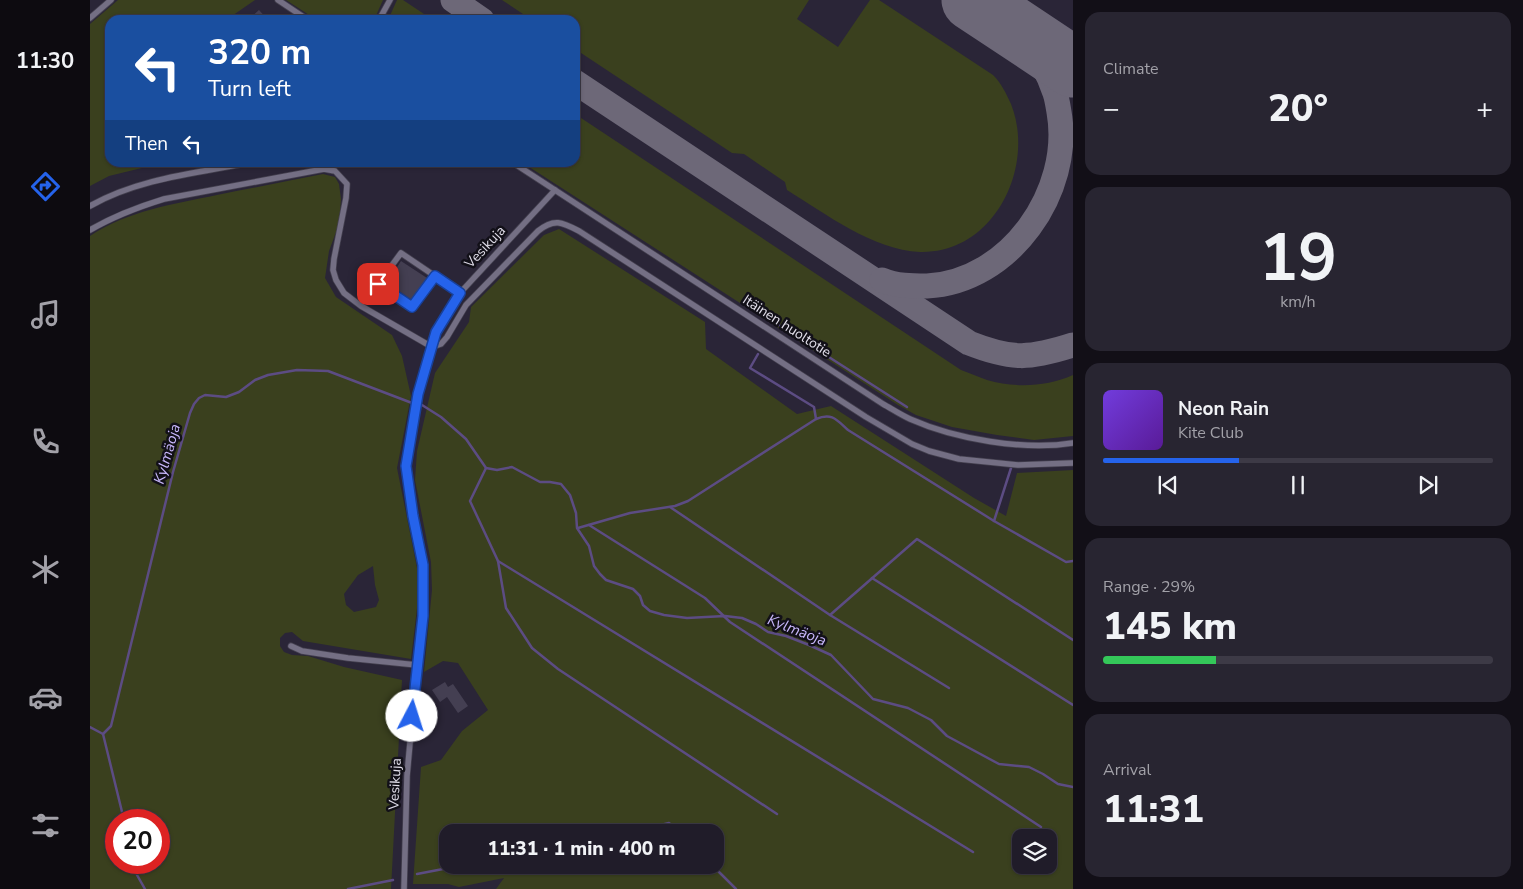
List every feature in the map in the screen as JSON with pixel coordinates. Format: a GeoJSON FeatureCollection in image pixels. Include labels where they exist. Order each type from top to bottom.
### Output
{"type":"FeatureCollection","features":[{"type":"Feature","properties":{"kind":"lane"},"geometry":{"type":"LineString","coordinates":[[90,18],[111,0]]}},
{"type":"Feature","properties":{"kind":"lane"},"geometry":{"type":"LineString","coordinates":[[278,0],[300,15]]}},
{"type":"Feature","properties":{"kind":"lane"},"geometry":{"type":"LineString","coordinates":[[382,15],[390,0]]}},
{"type":"Feature","properties":{"kind":"lane"},"geometry":{"type":"LineString","coordinates":[[90,206],[103,198],[132,187],[227,167]]}},
{"type":"Feature","properties":{"kind":"lane","name":"Itäinen huoltotie"},"geometry":{"type":"LineString","coordinates":[[520,167],[883,404],[910,419],[953,433],[997,442],[1021,445],[1073,442]]}},
{"type":"Feature","properties":{"kind":"lane"},"geometry":{"type":"LineString","coordinates":[[90,230],[120,215],[164,200],[324,169],[335,171],[347,184],[332,270],[336,280],[344,293],[361,306],[432,347],[441,344],[466,305],[538,231],[546,224],[554,222],[564,223],[578,230],[866,417],[912,444],[928,451],[959,459],[1018,465],[1073,463]]}},
{"type":"Feature","properties":{"kind":"lane","name":"Vesikuja"},"geometry":{"type":"LineString","coordinates":[[404,889],[407,776],[423,616],[423,565],[413,516],[406,466],[418,394],[436,332],[460,293],[555,190]]}},
{"type":"Feature","properties":{"kind":"lane"},"geometry":{"type":"LineString","coordinates":[[435,276],[412,307],[378,284],[400,253],[435,276],[460,293]]}},
{"type":"Feature","properties":{"kind":"lane"},"geometry":{"type":"LineString","coordinates":[[291,646],[302,651],[348,658],[417,665]]}},
{"type":"Feature","properties":{"kind":"green space"},"geometry":{"type":"Polygon","coordinates":[[[118,0],[255,0],[233,15],[105,15],[105,167],[146,167],[109,176],[90,186],[90,24],[118,0]]]}},
{"type":"Feature","properties":{"kind":"green space"},"geometry":{"type":"Polygon","coordinates":[[[286,0],[383,0],[376,15],[309,15],[286,0]]]}},
{"type":"Feature","properties":{"kind":"green space"},"geometry":{"type":"Polygon","coordinates":[[[397,0],[403,0],[426,15],[390,15],[397,0]]]}},
{"type":"Feature","properties":{"kind":"green space"},"geometry":{"type":"Polygon","coordinates":[[[502,0],[809,0],[797,19],[838,47],[870,0],[879,0],[993,75],[998,81],[1011,104],[1017,129],[1018,154],[1013,179],[1003,202],[988,223],[969,239],[946,249],[920,252],[902,250],[885,245],[850,229],[818,210],[787,190],[785,182],[744,154],[732,153],[580,52],[580,15],[524,15],[502,0]]]}},
{"type":"Feature","properties":{"kind":"green space"},"geometry":{"type":"Polygon","coordinates":[[[580,117],[961,370],[998,383],[1019,385],[1052,382],[1073,375],[1073,436],[1034,440],[997,435],[952,427],[916,415],[529,167],[580,167],[580,117]]]}},
{"type":"Feature","properties":{"kind":"green space"},"geometry":{"type":"Polygon","coordinates":[[[323,174],[335,177],[339,184],[341,199],[339,224],[329,251],[325,278],[336,297],[392,335],[402,356],[411,396],[397,468],[420,583],[411,659],[303,641],[292,632],[285,633],[280,638],[280,646],[284,652],[292,655],[308,656],[344,667],[402,680],[391,889],[90,889],[90,236],[104,227],[135,214],[184,202],[323,174]],[[373,566],[358,575],[344,594],[346,605],[354,612],[376,607],[379,600],[373,566]]]}},
{"type":"Feature","properties":{"kind":"green space"},"geometry":{"type":"Polygon","coordinates":[[[559,229],[705,322],[706,349],[797,414],[831,406],[974,498],[1006,516],[1017,473],[1073,470],[1073,889],[496,889],[504,878],[459,887],[448,884],[413,884],[421,767],[441,760],[462,731],[488,710],[458,663],[443,661],[424,672],[432,590],[431,562],[415,480],[417,451],[435,373],[469,322],[471,307],[544,235],[559,229]]]}},
{"type":"Feature","properties":{"kind":"building"},"geometry":{"type":"Polygon","coordinates":[[[259,10],[264,15],[254,15],[259,10]]]}},
{"type":"Feature","properties":{"kind":"building"},"geometry":{"type":"Polygon","coordinates":[[[401,261],[427,278],[412,300],[387,283],[401,261]]]}},
{"type":"Feature","properties":{"kind":"building"},"geometry":{"type":"Polygon","coordinates":[[[445,682],[448,687],[453,684],[468,706],[458,713],[447,697],[440,702],[432,690],[445,682]]]}},
{"type":"Feature","properties":{"kind":"waterway"},"geometry":{"type":"LineString","coordinates":[[773,323],[907,407]]}},
{"type":"Feature","properties":{"kind":"waterway"},"geometry":{"type":"LineString","coordinates":[[758,354],[750,368],[814,407],[816,419]]}},
{"type":"Feature","properties":{"kind":"waterway","name":"Kylmäoja"},"geometry":{"type":"LineString","coordinates":[[103,734],[111,726],[173,472],[190,413],[199,398],[205,395],[226,397],[239,392],[255,380],[268,375],[297,370],[328,371],[412,403]]}},
{"type":"Feature","properties":{"kind":"waterway","name":"Kylmäoja"},"geometry":{"type":"LineString","coordinates":[[422,405],[441,417],[466,439],[486,468],[497,470],[512,467],[540,482],[561,484],[570,495],[576,513],[577,528],[589,546],[594,566],[606,580],[633,589],[640,596],[643,605],[650,611],[687,618],[725,616],[742,618],[768,632],[786,636],[809,645],[831,655],[873,699],[908,708],[931,720],[947,736],[999,764],[1029,767],[1058,784],[1073,787]]}},
{"type":"Feature","properties":{"kind":"waterway","name":"Kylmäoja"},"geometry":{"type":"LineString","coordinates":[[578,528],[630,513],[675,506],[688,501],[816,419],[826,416],[834,418],[848,430],[994,521],[1066,562],[1073,561]]}},
{"type":"Feature","properties":{"kind":"waterway"},"geometry":{"type":"LineString","coordinates":[[486,468],[470,501],[498,561],[973,852]]}},
{"type":"Feature","properties":{"kind":"waterway"},"geometry":{"type":"LineString","coordinates":[[994,521],[1011,468]]}},
{"type":"Feature","properties":{"kind":"waterway"},"geometry":{"type":"LineString","coordinates":[[670,507],[830,615],[917,539],[1073,640]]}},
{"type":"Feature","properties":{"kind":"waterway"},"geometry":{"type":"LineString","coordinates":[[589,525],[705,598],[730,622],[1041,827]]}},
{"type":"Feature","properties":{"kind":"waterway"},"geometry":{"type":"LineString","coordinates":[[498,561],[506,608],[532,648],[558,669],[777,814]]}},
{"type":"Feature","properties":{"kind":"waterway"},"geometry":{"type":"LineString","coordinates":[[872,578],[1073,705]]}},
{"type":"Feature","properties":{"kind":"waterway"},"geometry":{"type":"LineString","coordinates":[[830,615],[949,688]]}},
{"type":"Feature","properties":{"kind":"waterway","name":"Kylmäoja"},"geometry":{"type":"LineString","coordinates":[[90,727],[103,734],[121,809]]}},
{"type":"Feature","properties":{"kind":"waterway"},"geometry":{"type":"LineString","coordinates":[[665,824],[670,824]]}},
{"type":"Feature","properties":{"kind":"waterway"},"geometry":{"type":"LineString","coordinates":[[417,874],[439,870]]}},
{"type":"Feature","properties":{"kind":"waterway","name":"Kylmäoja"},"geometry":{"type":"LineString","coordinates":[[137,874],[145,889]]}},
{"type":"Feature","properties":{"kind":"waterway"},"geometry":{"type":"LineString","coordinates":[[721,874],[736,889]]}},
{"type":"Feature","properties":{"kind":"waterway","name":"Kylmäoja"},"geometry":{"type":"LineString","coordinates":[[348,889],[393,880]]}},
{"type":"Feature","properties":{"kind":"taxiway"},"geometry":{"type":"LineString","coordinates":[[453,0],[475,15]]}},
{"type":"Feature","properties":{"kind":"taxiway"},"geometry":{"type":"LineString","coordinates":[[882,280],[898,285],[927,286],[957,281],[985,268],[1009,250],[1029,227],[1045,201],[1056,172],[1061,142],[1056,95],[1046,71],[1033,50],[1019,35],[996,16]]}},
{"type":"Feature","properties":{"kind":"taxiway"},"geometry":{"type":"LineString","coordinates":[[580,85],[969,343],[984,349],[1021,356],[1045,353],[1073,345]]}},
{"type":"Feature","properties":{"kind":"runway"},"geometry":{"type":"LineString","coordinates":[[972,0],[1073,67]]}},
{"type":"Feature","properties":{"kind":"route"},"geometry":{"type":"LineString","coordinates":[[378,284],[412,307],[435,276],[460,293],[436,332],[418,394],[406,466],[413,516],[423,565],[423,616],[412,716]]}}]}
